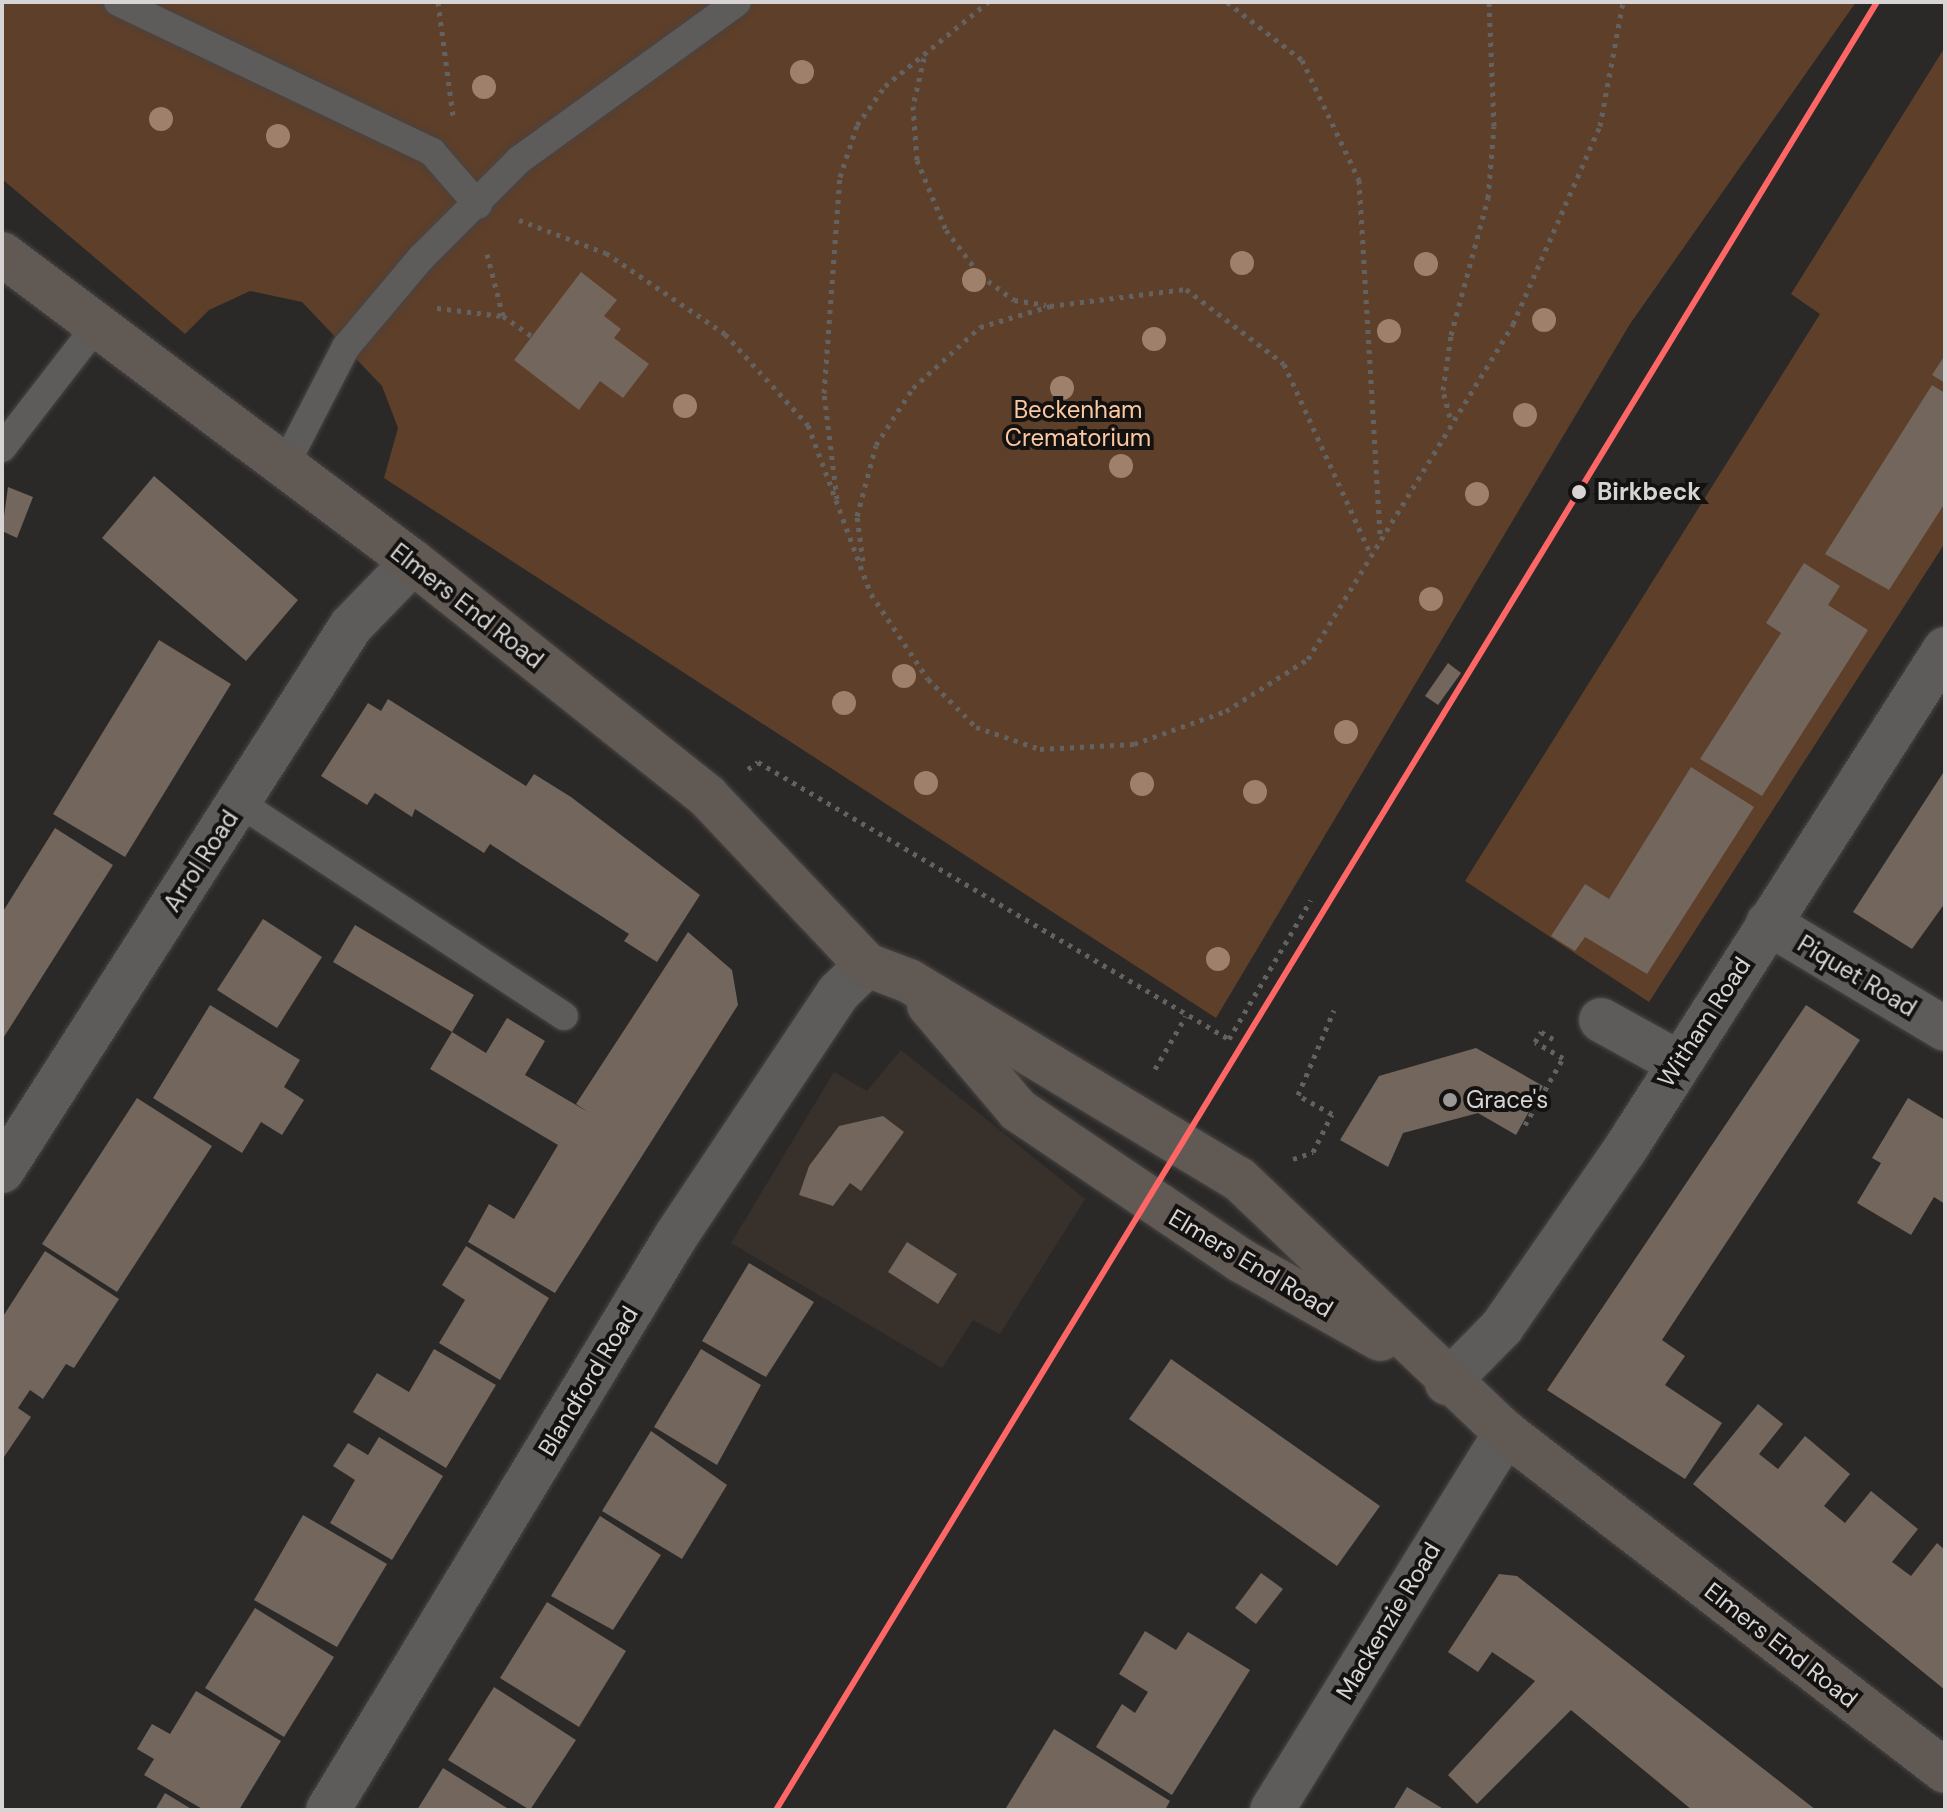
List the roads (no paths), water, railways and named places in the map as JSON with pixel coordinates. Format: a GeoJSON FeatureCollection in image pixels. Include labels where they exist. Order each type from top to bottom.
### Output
{"type":"FeatureCollection","features":[{"type":"Feature","properties":{"kind":"main road","name":"Elmers End Road"},"geometry":{"type":"LineString","coordinates":[[2,254],[413,562],[707,796],[867,965],[909,981],[1239,1179],[1439,1376],[1506,1433],[1945,1771]]}},
{"type":"Feature","properties":{"kind":"main road","name":"Elmers End Road"},"geometry":{"type":"LineString","coordinates":[[909,981],[1031,1119],[1250,1266],[1439,1376]]}},
{"type":"Feature","properties":{"kind":"street","name":"Arrol Road"},"geometry":{"type":"LineString","coordinates":[[2,1171],[351,626],[413,562]]}},
{"type":"Feature","properties":{"kind":"street","name":"Witham Road"},"geometry":{"type":"LineString","coordinates":[[1439,1376],[1502,1327],[1945,649]]}},
{"type":"Feature","properties":{"kind":"street","name":"Piquet Road"},"geometry":{"type":"LineString","coordinates":[[1768,923],[1945,1029]]}},
{"type":"Feature","properties":{"kind":"street","name":"Blandford Road"},"geometry":{"type":"LineString","coordinates":[[328,1810],[676,1236],[839,992],[867,965]]}},
{"type":"Feature","properties":{"kind":"street"},"geometry":{"type":"LineString","coordinates":[[1589,1037],[1677,1062]]}},
{"type":"Feature","properties":{"kind":"street","name":"Mackenzie Road"},"geometry":{"type":"LineString","coordinates":[[1272,1810],[1506,1433]]}},
{"type":"Feature","properties":{"kind":"lane"},"geometry":{"type":"LineString","coordinates":[[118,2],[432,152],[459,180],[476,205]]}},
{"type":"Feature","properties":{"kind":"lane"},"geometry":{"type":"LineString","coordinates":[[285,465],[346,347],[519,160],[740,5]]}},
{"type":"Feature","properties":{"kind":"lane"},"geometry":{"type":"LineString","coordinates":[[2,448],[97,325]]}},
{"type":"Feature","properties":{"kind":"lane"},"geometry":{"type":"LineString","coordinates":[[238,802],[564,1016]]}},
{"type":"Feature","properties":{"kind":"place","name":"Birkbeck"},"geometry":{"type":"Point","coordinates":[1579,492]}},
{"type":"Feature","properties":{"kind":"place","name":"Grace's"},"geometry":{"type":"Point","coordinates":[1450,1100]}},
{"type":"Feature","properties":{"kind":"park label","name":"Beckenham Crematorium"},"geometry":{"type":"Point","coordinates":[1078,424]}}]}
